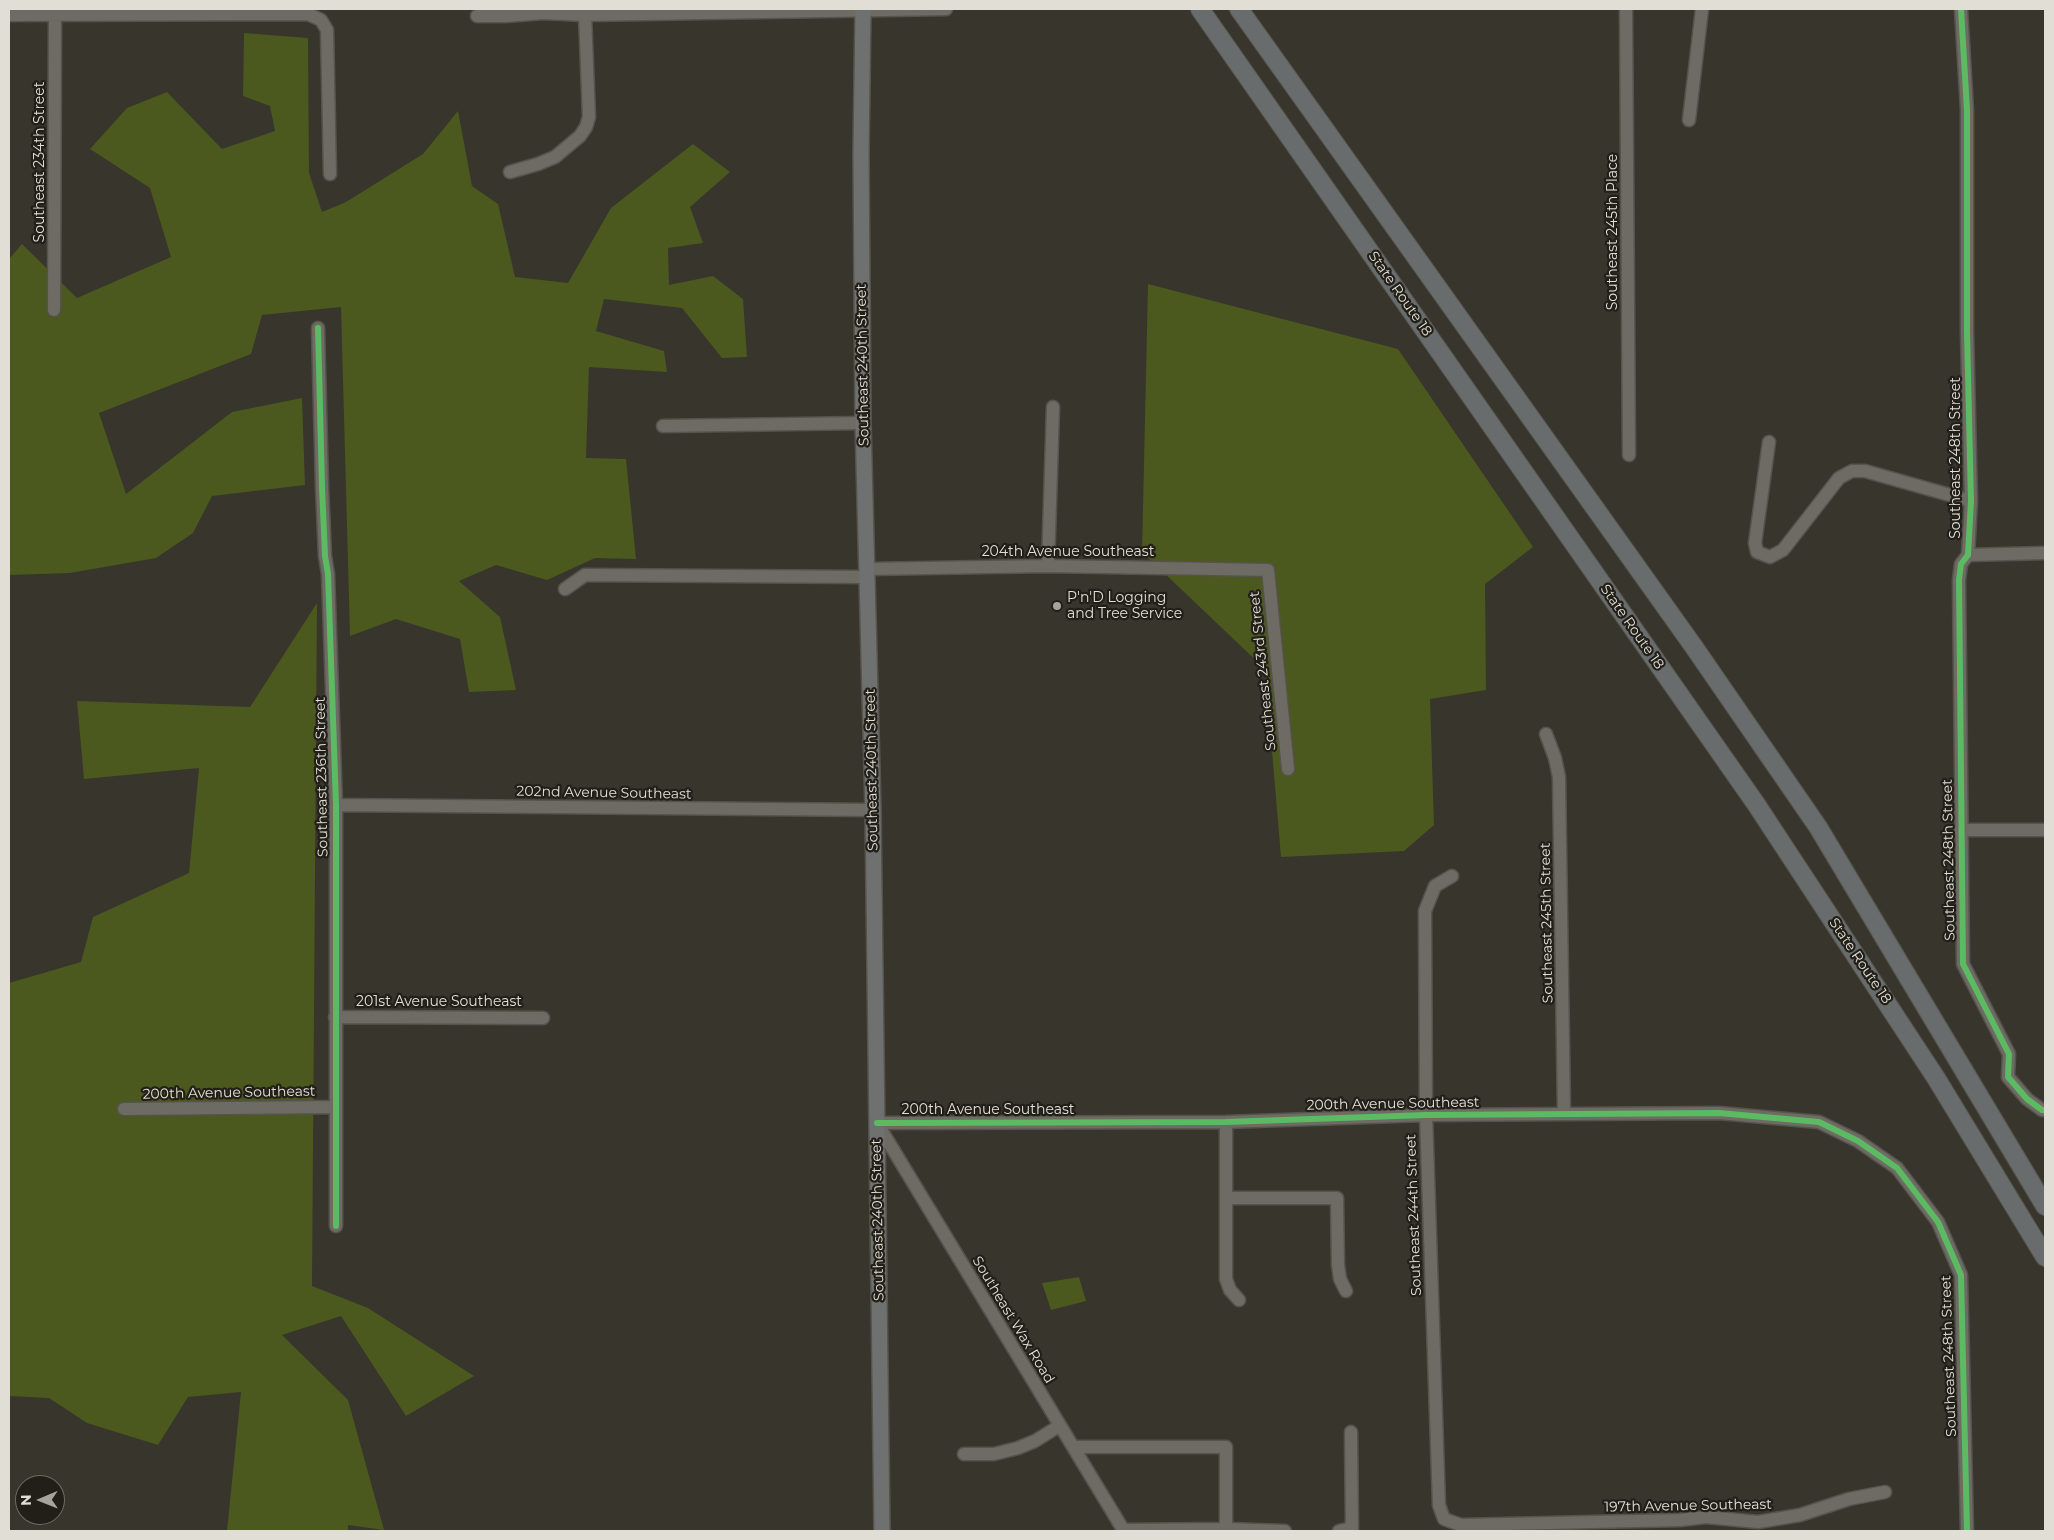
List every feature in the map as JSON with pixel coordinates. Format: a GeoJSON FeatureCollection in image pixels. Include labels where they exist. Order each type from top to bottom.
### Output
{"type":"FeatureCollection","features":[{"type":"Feature","properties":{"kind":"highway","name":"State Route 18"},"geometry":{"type":"LineString","coordinates":[[1200,9],[1756,804],[1936,1078],[2045,1257]]}},
{"type":"Feature","properties":{"kind":"highway"},"geometry":{"type":"LineString","coordinates":[[1239,9],[1694,646],[1818,827],[2045,1206]]}},
{"type":"Feature","properties":{"kind":"main road","name":"Southeast 240th Street"},"geometry":{"type":"LineString","coordinates":[[863,10],[861,163],[863,423],[873,810],[882,1531]]}},
{"type":"Feature","properties":{"kind":"street"},"geometry":{"type":"LineString","coordinates":[[477,16],[543,13],[946,9]]}},
{"type":"Feature","properties":{"kind":"street","name":"Southeast 245th Place"},"geometry":{"type":"LineString","coordinates":[[1626,9],[1629,455]]}},
{"type":"Feature","properties":{"kind":"street"},"geometry":{"type":"LineString","coordinates":[[1689,120],[1702,9]]}},
{"type":"Feature","properties":{"kind":"street","name":"Southeast 248th Street"},"geometry":{"type":"LineString","coordinates":[[1961,9],[1967,110],[1967,332],[1971,501],[1968,555],[1961,564],[1959,580],[1960,830],[1963,964],[2009,1054],[2008,1077],[2027,1099],[2042,1110],[2045,1110]]}},
{"type":"Feature","properties":{"kind":"street","name":"Southeast 234th Street"},"geometry":{"type":"LineString","coordinates":[[54,310],[55,14]]}},
{"type":"Feature","properties":{"kind":"street"},"geometry":{"type":"LineString","coordinates":[[9,15],[308,14],[320,20],[327,30],[330,174]]}},
{"type":"Feature","properties":{"kind":"street"},"geometry":{"type":"LineString","coordinates":[[510,172],[555,157],[580,136],[586,127],[589,117],[585,14]]}},
{"type":"Feature","properties":{"kind":"street","name":"Southeast 236th Street"},"geometry":{"type":"LineString","coordinates":[[318,328],[322,487],[325,556],[329,594],[336,805],[336,1226]]}},
{"type":"Feature","properties":{"kind":"street"},"geometry":{"type":"LineString","coordinates":[[1048,566],[1053,407]]}},
{"type":"Feature","properties":{"kind":"street"},"geometry":{"type":"LineString","coordinates":[[663,426],[863,423]]}},
{"type":"Feature","properties":{"kind":"street"},"geometry":{"type":"LineString","coordinates":[[1769,442],[1755,543],[1757,552],[1770,557],[1783,550],[1839,478],[1852,471],[1865,471],[1971,501]]}},
{"type":"Feature","properties":{"kind":"street"},"geometry":{"type":"LineString","coordinates":[[1968,555],[2045,553]]}},
{"type":"Feature","properties":{"kind":"street","name":"204th Avenue Southeast"},"geometry":{"type":"LineString","coordinates":[[565,589],[585,575],[867,573],[1048,566],[1268,570]]}},
{"type":"Feature","properties":{"kind":"street","name":"Southeast 243rd Street"},"geometry":{"type":"LineString","coordinates":[[1268,570],[1288,770]]}},
{"type":"Feature","properties":{"kind":"street","name":"Southeast 245th Street"},"geometry":{"type":"LineString","coordinates":[[1546,734],[1555,758],[1559,777],[1564,1114]]}},
{"type":"Feature","properties":{"kind":"street","name":"202nd Avenue Southeast"},"geometry":{"type":"LineString","coordinates":[[336,805],[873,810]]}},
{"type":"Feature","properties":{"kind":"street"},"geometry":{"type":"LineString","coordinates":[[1960,830],[2045,830]]}},
{"type":"Feature","properties":{"kind":"street","name":"Southeast 244th Street"},"geometry":{"type":"LineString","coordinates":[[1439,1505],[1426,1115],[1425,911],[1435,886],[1452,876]]}},
{"type":"Feature","properties":{"kind":"street","name":"201st Avenue Southeast"},"geometry":{"type":"LineString","coordinates":[[335,1017],[543,1018]]}},
{"type":"Feature","properties":{"kind":"street","name":"200th Avenue Southeast"},"geometry":{"type":"LineString","coordinates":[[124,1109],[335,1107]]}},
{"type":"Feature","properties":{"kind":"street","name":"200th Avenue Southeast"},"geometry":{"type":"LineString","coordinates":[[877,1123],[1226,1122],[1426,1115],[1718,1113],[1819,1122],[1858,1141],[1897,1168]]}},
{"type":"Feature","properties":{"kind":"street"},"geometry":{"type":"LineString","coordinates":[[1226,1122],[1226,1279],[1230,1290],[1239,1300]]}},
{"type":"Feature","properties":{"kind":"street","name":"Southeast Wax Road"},"geometry":{"type":"LineString","coordinates":[[877,1123],[1059,1426],[1124,1530]]}},
{"type":"Feature","properties":{"kind":"street","name":"Southeast 248th Street"},"geometry":{"type":"LineString","coordinates":[[1897,1168],[1938,1222],[1961,1274],[1967,1531]]}},
{"type":"Feature","properties":{"kind":"street"},"geometry":{"type":"LineString","coordinates":[[1226,1198],[1337,1198],[1338,1265],[1340,1278],[1346,1291]]}},
{"type":"Feature","properties":{"kind":"street"},"geometry":{"type":"LineString","coordinates":[[964,1454],[994,1454],[1018,1448],[1035,1441],[1059,1426]]}},
{"type":"Feature","properties":{"kind":"street"},"geometry":{"type":"LineString","coordinates":[[1339,1531],[1352,1528],[1352,1432]]}},
{"type":"Feature","properties":{"kind":"street"},"geometry":{"type":"LineString","coordinates":[[1074,1448],[1226,1447],[1226,1529]]}},
{"type":"Feature","properties":{"kind":"street","name":"197th Avenue Southeast"},"geometry":{"type":"LineString","coordinates":[[1439,1505],[1444,1519],[1461,1525],[1680,1520],[1706,1517],[1758,1522],[1800,1515],[1849,1499],[1885,1492]]}},
{"type":"Feature","properties":{"kind":"street"},"geometry":{"type":"LineString","coordinates":[[1124,1530],[1226,1529],[1285,1531]]}},
{"type":"Feature","properties":{"kind":"green space"},"geometry":{"type":"Polygon","coordinates":[[[244,33],[308,38],[309,173],[322,212],[346,202],[423,154],[458,111],[472,186],[498,204],[515,277],[568,283],[611,208],[693,144],[730,172],[690,207],[703,243],[668,248],[669,285],[713,276],[743,299],[747,357],[722,358],[682,308],[604,299],[596,331],[664,351],[667,372],[589,367],[586,458],[626,459],[636,559],[595,558],[547,580],[496,565],[459,581],[500,617],[516,690],[469,692],[460,639],[396,619],[350,636],[341,307],[262,315],[251,354],[99,413],[126,494],[232,412],[302,398],[305,485],[212,496],[193,533],[156,558],[70,573],[9,575],[9,259],[22,244],[77,298],[171,257],[150,188],[90,149],[127,108],[167,92],[222,149],[275,131],[270,106],[243,96],[244,33]]]}},
{"type":"Feature","properties":{"kind":"green space"},"geometry":{"type":"Polygon","coordinates":[[[1148,284],[1398,349],[1533,547],[1485,584],[1486,690],[1430,699],[1434,825],[1404,851],[1281,857],[1265,669],[1142,552],[1148,284]]]}},
{"type":"Feature","properties":{"kind":"green space"},"geometry":{"type":"Polygon","coordinates":[[[317,603],[312,1286],[368,1308],[474,1376],[406,1416],[341,1316],[282,1335],[348,1400],[384,1530],[348,1525],[348,1531],[227,1531],[241,1392],[188,1397],[158,1445],[87,1423],[49,1398],[9,1396],[9,983],[81,962],[93,917],[189,873],[199,768],[84,779],[77,701],[250,707],[317,603]]]}},
{"type":"Feature","properties":{"kind":"green space"},"geometry":{"type":"Polygon","coordinates":[[[1079,1277],[1086,1301],[1051,1310],[1042,1283],[1079,1277]]]}},
{"type":"Feature","properties":{"kind":"cycle path"},"geometry":{"type":"LineString","coordinates":[[1961,9],[1967,110],[1967,332],[1971,501],[1968,555],[1961,564],[1959,580],[1963,964],[2009,1054],[2008,1077],[2027,1099],[2042,1110],[2045,1110]]}},
{"type":"Feature","properties":{"kind":"cycle path"},"geometry":{"type":"LineString","coordinates":[[318,328],[322,487],[325,556],[328,574],[336,805],[336,1226]]}},
{"type":"Feature","properties":{"kind":"cycle path"},"geometry":{"type":"LineString","coordinates":[[877,1123],[1226,1122],[1426,1115],[1719,1113],[1819,1122],[1858,1141],[1897,1168],[1938,1222],[1961,1275],[1967,1531]]}},
{"type":"Feature","properties":{"kind":"place","name":"P'n'D Logging and Tree Service"},"geometry":{"type":"Point","coordinates":[1057,606]}}]}
